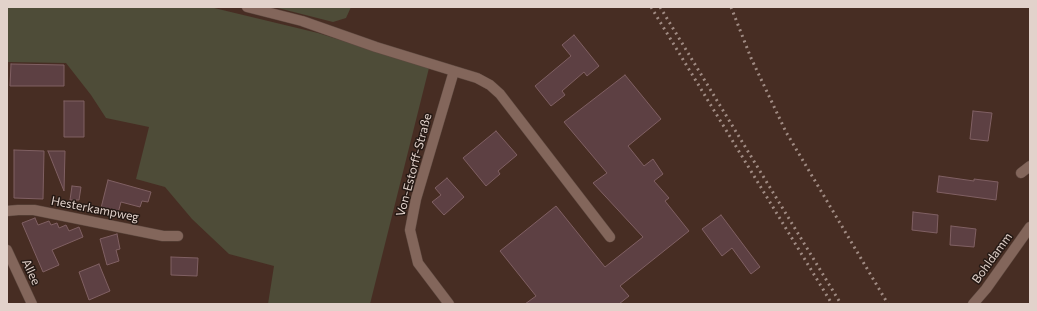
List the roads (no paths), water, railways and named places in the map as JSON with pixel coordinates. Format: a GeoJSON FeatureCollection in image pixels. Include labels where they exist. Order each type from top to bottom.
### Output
{"type":"FeatureCollection","features":[{"type":"Feature","properties":{"kind":"street"},"geometry":{"type":"LineString","coordinates":[[247,7],[302,20],[376,47],[477,78],[490,85],[500,94],[610,237]]}},
{"type":"Feature","properties":{"kind":"street","name":"Von-Estorff-Straße"},"geometry":{"type":"LineString","coordinates":[[449,304],[418,263],[410,230],[416,199],[454,71]]}},
{"type":"Feature","properties":{"kind":"street"},"geometry":{"type":"LineString","coordinates":[[1021,173],[1030,166]]}},
{"type":"Feature","properties":{"kind":"street","name":"Hesterkampweg"},"geometry":{"type":"LineString","coordinates":[[7,212],[34,210],[163,236],[178,236]]}},
{"type":"Feature","properties":{"kind":"street","name":"Bohldamm"},"geometry":{"type":"LineString","coordinates":[[973,304],[986,289],[1030,227]]}},
{"type":"Feature","properties":{"kind":"street","name":"Allee"},"geometry":{"type":"LineString","coordinates":[[7,250],[32,304]]}},
{"type":"Feature","properties":{"kind":"railway"},"geometry":{"type":"LineString","coordinates":[[651,7],[832,304]]}},
{"type":"Feature","properties":{"kind":"railway"},"geometry":{"type":"LineString","coordinates":[[660,7],[841,304]]}},
{"type":"Feature","properties":{"kind":"railway"},"geometry":{"type":"LineString","coordinates":[[731,7],[751,58],[786,132],[888,304]]}}]}
